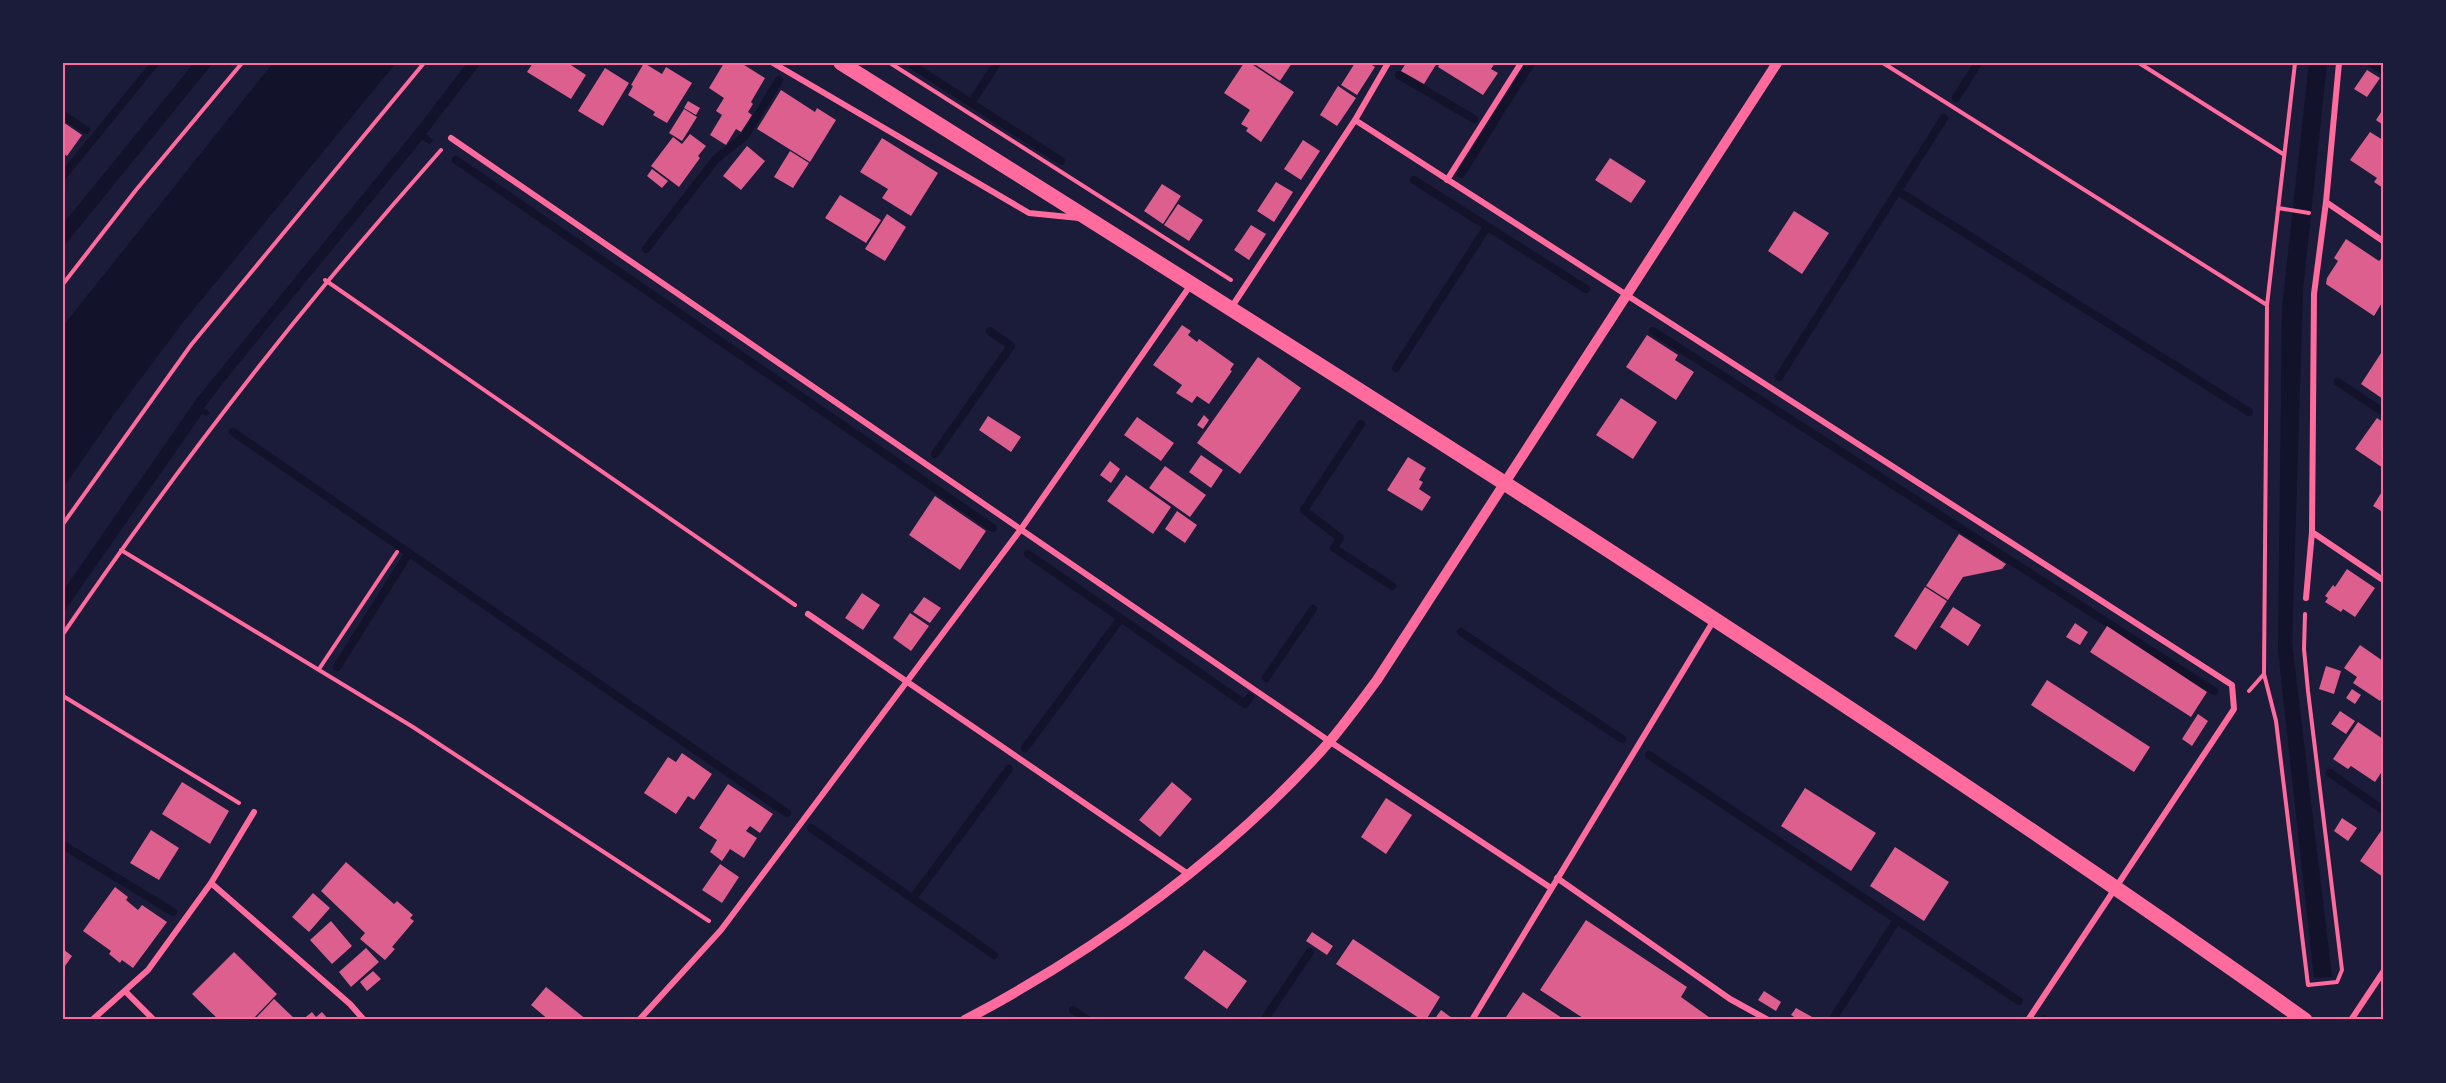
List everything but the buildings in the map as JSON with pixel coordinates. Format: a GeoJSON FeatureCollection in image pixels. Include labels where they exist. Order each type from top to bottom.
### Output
{"type":"FeatureCollection","features":[{"type":"Feature","properties":{"kind":"main road"},"geometry":{"type":"LineString","coordinates":[[841,63],[1192,283],[1506,484],[2116,886],[2306,1020]]}},
{"type":"Feature","properties":{"kind":"street"},"geometry":{"type":"LineString","coordinates":[[773,63],[1029,213],[1089,219]]}},
{"type":"Feature","properties":{"kind":"street"},"geometry":{"type":"LineString","coordinates":[[1231,308],[1354,120],[1388,63]]}},
{"type":"Feature","properties":{"kind":"street"},"geometry":{"type":"LineString","coordinates":[[1447,180],[1521,63]]}},
{"type":"Feature","properties":{"kind":"street"},"geometry":{"type":"LineString","coordinates":[[965,1020],[1073,957],[1188,874],[1267,806],[1329,741],[1377,680],[1777,63]]}},
{"type":"Feature","properties":{"kind":"street"},"geometry":{"type":"LineString","coordinates":[[2306,598],[2312,532],[2314,294],[2326,202],[2339,63]]}},
{"type":"Feature","properties":{"kind":"street"},"geometry":{"type":"LineString","coordinates":[[1354,120],[2232,685],[2234,709],[2028,1020]]}},
{"type":"Feature","properties":{"kind":"street"},"geometry":{"type":"LineString","coordinates":[[451,138],[1329,741],[1551,888]]}},
{"type":"Feature","properties":{"kind":"street"},"geometry":{"type":"LineString","coordinates":[[2326,202],[2383,241]]}},
{"type":"Feature","properties":{"kind":"street"},"geometry":{"type":"LineString","coordinates":[[639,1020],[721,930],[1022,529],[1192,283]]}},
{"type":"Feature","properties":{"kind":"street"},"geometry":{"type":"LineString","coordinates":[[2312,532],[2383,580]]}},
{"type":"Feature","properties":{"kind":"street"},"geometry":{"type":"LineString","coordinates":[[808,614],[1188,874]]}},
{"type":"Feature","properties":{"kind":"street"},"geometry":{"type":"LineString","coordinates":[[1472,1020],[1714,620]]}},
{"type":"Feature","properties":{"kind":"street"},"geometry":{"type":"LineString","coordinates":[[92,1020],[148,970],[212,883],[254,812]]}},
{"type":"Feature","properties":{"kind":"street"},"geometry":{"type":"LineString","coordinates":[[1557,878],[1730,999],[1768,1020]]}},
{"type":"Feature","properties":{"kind":"street"},"geometry":{"type":"LineString","coordinates":[[212,883],[350,1004],[364,1020]]}},
{"type":"Feature","properties":{"kind":"street"},"geometry":{"type":"LineString","coordinates":[[2351,1020],[2383,972]]}},
{"type":"Feature","properties":{"kind":"street"},"geometry":{"type":"LineString","coordinates":[[126,992],[154,1020]]}},
{"type":"Feature","properties":{"kind":"path"},"geometry":{"type":"LineString","coordinates":[[63,284],[136,190],[242,63]]}},
{"type":"Feature","properties":{"kind":"path"},"geometry":{"type":"LineString","coordinates":[[63,524],[191,345],[424,63]]}},
{"type":"Feature","properties":{"kind":"path"},"geometry":{"type":"LineString","coordinates":[[890,63],[1245,288]]}},
{"type":"Feature","properties":{"kind":"path"},"geometry":{"type":"LineString","coordinates":[[1883,63],[2267,305]]}},
{"type":"Feature","properties":{"kind":"path"},"geometry":{"type":"LineString","coordinates":[[2139,63],[2283,155]]}},
{"type":"Feature","properties":{"kind":"path"},"geometry":{"type":"LineString","coordinates":[[2295,63],[2267,305],[2264,674],[2276,721],[2308,985],[2337,982],[2342,970],[2308,692],[2304,649],[2306,598]]}},
{"type":"Feature","properties":{"kind":"path"},"geometry":{"type":"LineString","coordinates":[[63,634],[121,550],[326,281],[451,138]]}},
{"type":"Feature","properties":{"kind":"path"},"geometry":{"type":"LineString","coordinates":[[2277,208],[2314,214]]}},
{"type":"Feature","properties":{"kind":"path"},"geometry":{"type":"LineString","coordinates":[[326,281],[808,614]]}},
{"type":"Feature","properties":{"kind":"path"},"geometry":{"type":"LineString","coordinates":[[121,550],[413,727],[721,930]]}},
{"type":"Feature","properties":{"kind":"path"},"geometry":{"type":"LineString","coordinates":[[319,669],[397,552]]}},
{"type":"Feature","properties":{"kind":"path"},"geometry":{"type":"LineString","coordinates":[[2234,709],[2264,674]]}},
{"type":"Feature","properties":{"kind":"path"},"geometry":{"type":"LineString","coordinates":[[63,696],[254,812]]}},
{"type":"Feature","properties":{"kind":"shaded area"},"geometry":{"type":"Polygon","coordinates":[[[194,63],[213,63],[63,247],[63,224],[194,63]]]}},
{"type":"Feature","properties":{"kind":"shaded area"},"geometry":{"type":"Polygon","coordinates":[[[273,63],[396,63],[184,321],[115,413],[63,488],[63,326],[273,63]]]}},
{"type":"Feature","properties":{"kind":"shaded area"},"geometry":{"type":"Polygon","coordinates":[[[467,63],[481,63],[426,134],[433,140],[430,144],[422,140],[226,379],[204,408],[210,413],[207,416],[202,414],[63,613],[63,591],[198,397],[417,128],[467,63]]]}},
{"type":"Feature","properties":{"kind":"shaded area"},"geometry":{"type":"Polygon","coordinates":[[[2309,63],[2327,63],[2303,290],[2292,643],[2332,977],[2314,978],[2278,651],[2282,308],[2309,63]]]}},
{"type":"Feature","properties":{"kind":"waterway"},"geometry":{"type":"LineString","coordinates":[[63,176],[155,63]]}},
{"type":"Feature","properties":{"kind":"waterway"},"geometry":{"type":"LineString","coordinates":[[909,63],[1061,161]]}},
{"type":"Feature","properties":{"kind":"waterway"},"geometry":{"type":"LineString","coordinates":[[971,103],[997,63]]}},
{"type":"Feature","properties":{"kind":"waterway"},"geometry":{"type":"LineString","coordinates":[[1461,174],[1531,63]]}},
{"type":"Feature","properties":{"kind":"waterway"},"geometry":{"type":"LineString","coordinates":[[1956,98],[1978,63]]}},
{"type":"Feature","properties":{"kind":"waterway"},"geometry":{"type":"LineString","coordinates":[[2371,63],[2383,71]]}},
{"type":"Feature","properties":{"kind":"waterway"},"geometry":{"type":"LineString","coordinates":[[1399,75],[1474,119]]}},
{"type":"Feature","properties":{"kind":"waterway"},"geometry":{"type":"LineString","coordinates":[[646,249],[716,159],[745,136],[779,80]]}},
{"type":"Feature","properties":{"kind":"waterway"},"geometry":{"type":"LineString","coordinates":[[63,115],[86,130]]}},
{"type":"Feature","properties":{"kind":"waterway"},"geometry":{"type":"LineString","coordinates":[[1779,377],[1944,118]]}},
{"type":"Feature","properties":{"kind":"waterway"},"geometry":{"type":"LineString","coordinates":[[456,160],[993,528]]}},
{"type":"Feature","properties":{"kind":"waterway"},"geometry":{"type":"LineString","coordinates":[[1414,180],[1586,289]]}},
{"type":"Feature","properties":{"kind":"waterway"},"geometry":{"type":"LineString","coordinates":[[1898,191],[2249,412]]}},
{"type":"Feature","properties":{"kind":"waterway"},"geometry":{"type":"LineString","coordinates":[[1396,368],[1487,227]]}},
{"type":"Feature","properties":{"kind":"waterway"},"geometry":{"type":"LineString","coordinates":[[935,454],[1011,346],[990,331]]}},
{"type":"Feature","properties":{"kind":"waterway"},"geometry":{"type":"LineString","coordinates":[[1653,331],[2214,691]]}},
{"type":"Feature","properties":{"kind":"waterway"},"geometry":{"type":"LineString","coordinates":[[2338,382],[2383,412]]}},
{"type":"Feature","properties":{"kind":"waterway"},"geometry":{"type":"LineString","coordinates":[[1361,424],[1304,510],[1340,538],[1334,548],[1392,586]]}},
{"type":"Feature","properties":{"kind":"waterway"},"geometry":{"type":"LineString","coordinates":[[233,432],[787,813]]}},
{"type":"Feature","properties":{"kind":"waterway"},"geometry":{"type":"LineString","coordinates":[[337,667],[409,553]]}},
{"type":"Feature","properties":{"kind":"waterway"},"geometry":{"type":"LineString","coordinates":[[1028,554],[1245,704],[1250,697]]}},
{"type":"Feature","properties":{"kind":"waterway"},"geometry":{"type":"LineString","coordinates":[[1266,678],[1313,609]]}},
{"type":"Feature","properties":{"kind":"waterway"},"geometry":{"type":"LineString","coordinates":[[1025,748],[1121,618]]}},
{"type":"Feature","properties":{"kind":"waterway"},"geometry":{"type":"LineString","coordinates":[[1461,632],[1622,739]]}},
{"type":"Feature","properties":{"kind":"waterway"},"geometry":{"type":"LineString","coordinates":[[1649,755],[2019,1001]]}},
{"type":"Feature","properties":{"kind":"waterway"},"geometry":{"type":"LineString","coordinates":[[913,898],[1009,769]]}},
{"type":"Feature","properties":{"kind":"waterway"},"geometry":{"type":"LineString","coordinates":[[2330,773],[2383,810]]}},
{"type":"Feature","properties":{"kind":"waterway"},"geometry":{"type":"LineString","coordinates":[[811,828],[994,955]]}},
{"type":"Feature","properties":{"kind":"waterway"},"geometry":{"type":"LineString","coordinates":[[63,845],[173,912]]}},
{"type":"Feature","properties":{"kind":"waterway"},"geometry":{"type":"LineString","coordinates":[[1832,1020],[1897,920]]}},
{"type":"Feature","properties":{"kind":"waterway"},"geometry":{"type":"LineString","coordinates":[[1264,1020],[1310,952]]}},
{"type":"Feature","properties":{"kind":"waterway"},"geometry":{"type":"LineString","coordinates":[[1073,1010],[1088,1020]]}}]}
